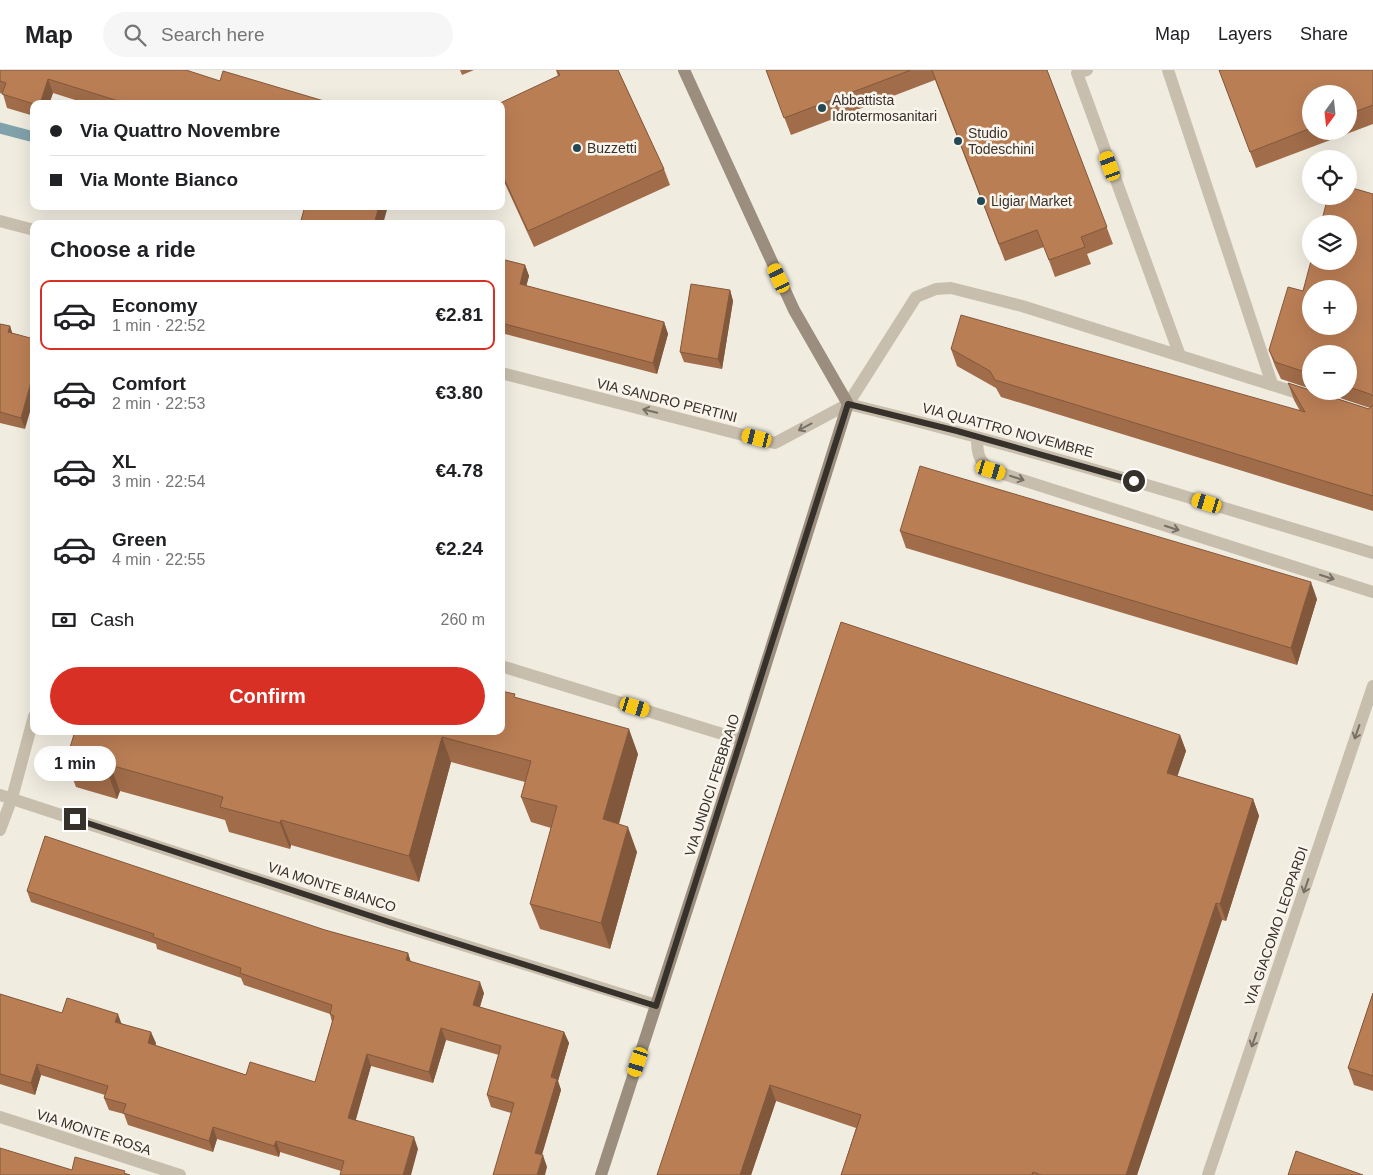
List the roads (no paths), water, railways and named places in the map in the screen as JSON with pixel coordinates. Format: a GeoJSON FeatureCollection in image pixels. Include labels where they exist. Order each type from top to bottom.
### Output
{"type":"FeatureCollection","features":[{"type":"Feature","properties":{"kind":"street"},"geometry":{"type":"LineString","coordinates":[[684,70],[794,310],[848,404],[916,297],[936,289],[951,288],[1022,306],[1178,353],[1302,394]]}},
{"type":"Feature","properties":{"kind":"street"},"geometry":{"type":"LineString","coordinates":[[1087,70],[1077,73],[1178,353]]}},
{"type":"Feature","properties":{"kind":"street"},"geometry":{"type":"LineString","coordinates":[[1168,70],[1272,384]]}},
{"type":"Feature","properties":{"kind":"street"},"geometry":{"type":"LineString","coordinates":[[0,221],[30,229]]}},
{"type":"Feature","properties":{"kind":"street","name":"VIA SANDRO PERTINI"},"geometry":{"type":"LineString","coordinates":[[505,373],[776,443],[848,404]]}},
{"type":"Feature","properties":{"kind":"street","name":"VIA QUATTRO NOVEMBRE"},"geometry":{"type":"LineString","coordinates":[[848,404],[978,437],[1115,475],[1373,552]]}},
{"type":"Feature","properties":{"kind":"street","name":"VIA UNDICI FEBBRAIO"},"geometry":{"type":"LineString","coordinates":[[601,1175],[742,740],[848,404]]}},
{"type":"Feature","properties":{"kind":"street"},"geometry":{"type":"LineString","coordinates":[[978,437],[977,452],[981,462],[991,470],[1373,592]]}},
{"type":"Feature","properties":{"kind":"street"},"geometry":{"type":"LineString","coordinates":[[505,667],[742,740]]}},
{"type":"Feature","properties":{"kind":"street","name":"VIA GIACOMO LEOPARDI"},"geometry":{"type":"LineString","coordinates":[[1208,1175],[1373,686]]}},
{"type":"Feature","properties":{"kind":"street"},"geometry":{"type":"LineString","coordinates":[[0,830],[6,796],[30,727]]}},
{"type":"Feature","properties":{"kind":"street","name":"VIA MONTE BIANCO"},"geometry":{"type":"LineString","coordinates":[[6,796],[389,922],[656,1006]]}},
{"type":"Feature","properties":{"kind":"street","name":"VIA MONTE ROSA"},"geometry":{"type":"LineString","coordinates":[[0,1117],[180,1175]]}},
{"type":"Feature","properties":{"kind":"waterway"},"geometry":{"type":"LineString","coordinates":[[0,128],[30,136]]}},
{"type":"Feature","properties":{"kind":"place","name":"Abbattista Idrotermosanitari"},"geometry":{"type":"Point","coordinates":[822,108]}},
{"type":"Feature","properties":{"kind":"place","name":"Studio Todeschini"},"geometry":{"type":"Point","coordinates":[958,141]}},
{"type":"Feature","properties":{"kind":"place","name":"Buzzetti"},"geometry":{"type":"Point","coordinates":[577,148]}},
{"type":"Feature","properties":{"kind":"place","name":"Ligiar Market"},"geometry":{"type":"Point","coordinates":[981,201]}}]}
